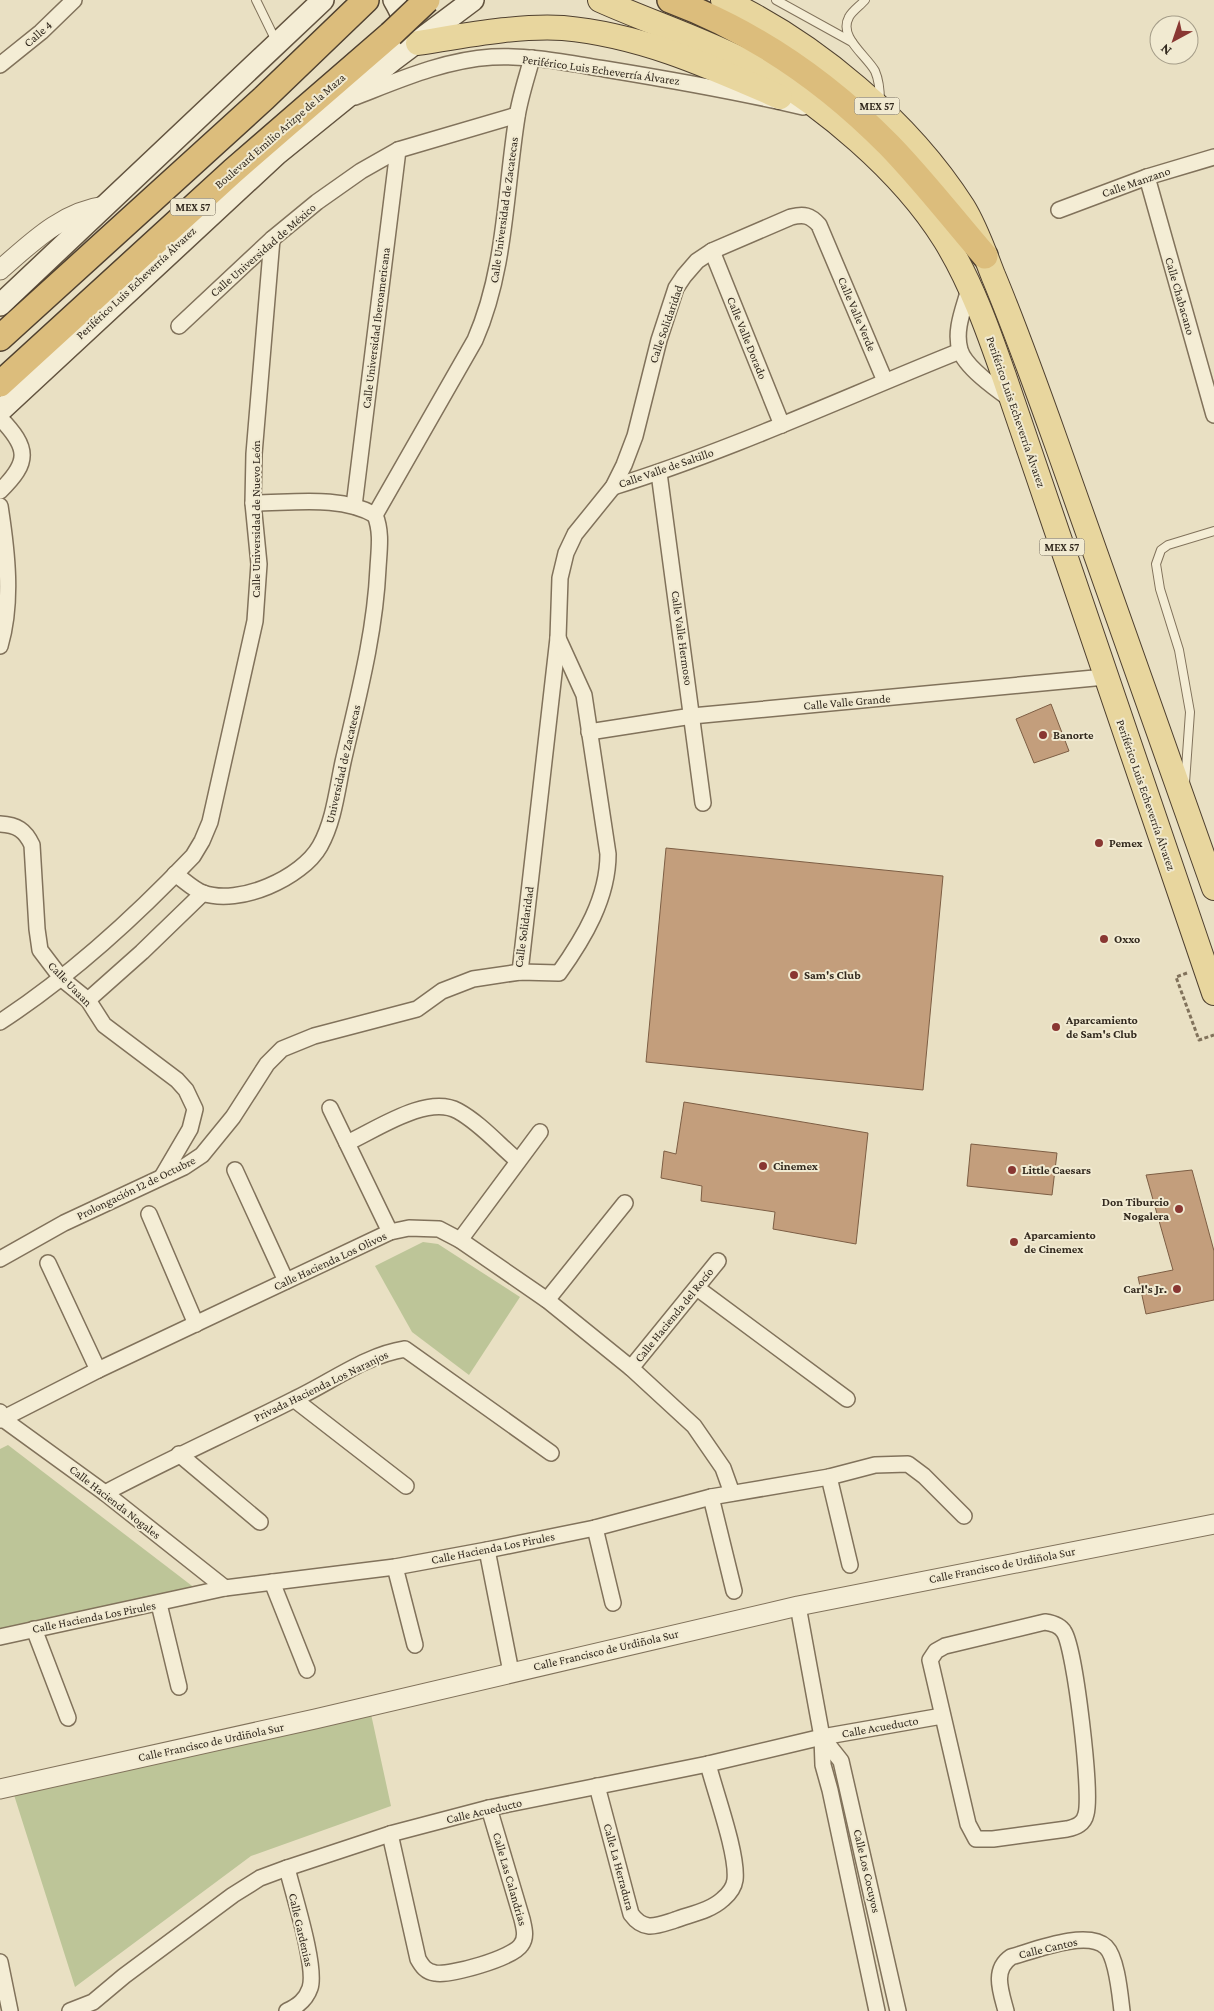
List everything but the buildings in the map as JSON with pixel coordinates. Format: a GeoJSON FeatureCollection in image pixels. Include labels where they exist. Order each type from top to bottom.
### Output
{"type":"FeatureCollection","features":[{"type":"Feature","properties":{"kind":"highway","name":"Boulevard Emilio Arizpe de la Maza"},"geometry":{"type":"LineString","coordinates":[[0,384],[233,171],[427,0]]}},
{"type":"Feature","properties":{"kind":"highway"},"geometry":{"type":"LineString","coordinates":[[670,0],[726,24],[765,45],[850,107],[916,173],[985,256]]}},
{"type":"Feature","properties":{"kind":"highway","name":"MEX 57"},"geometry":{"type":"LineString","coordinates":[[0,338],[345,21],[378,2]]}},
{"type":"Feature","properties":{"kind":"main road"},"geometry":{"type":"LineString","coordinates":[[0,305],[323,0]]}},
{"type":"Feature","properties":{"kind":"main road"},"geometry":{"type":"LineString","coordinates":[[393,60],[440,0]]}},
{"type":"Feature","properties":{"kind":"main road","name":"Periférico Luis Echeverría Álvarez"},"geometry":{"type":"LineString","coordinates":[[0,411],[196,227],[277,154],[393,60],[473,0]]}},
{"type":"Feature","properties":{"kind":"main road","name":"Periférico Luis Echeverría Álvarez"},"geometry":{"type":"LineString","coordinates":[[600,0],[711,45],[749,64],[808,101],[894,175],[923,207],[946,242],[991,340],[1013,401],[1105,677],[1214,993]]}},
{"type":"Feature","properties":{"kind":"main road","name":"Periférico Luis Echeverría Álvarez"},"geometry":{"type":"LineString","coordinates":[[723,0],[813,54],[904,131],[948,186],[972,223],[1026,357],[1214,888]]}},
{"type":"Feature","properties":{"kind":"main road"},"geometry":{"type":"LineString","coordinates":[[378,2],[402,12],[405,29],[393,60]]}},
{"type":"Feature","properties":{"kind":"main road"},"geometry":{"type":"LineString","coordinates":[[418,43],[475,34],[561,28],[603,34],[650,44],[690,57],[820,115],[849,135]]}},
{"type":"Feature","properties":{"kind":"street","name":"Calle 4"},"geometry":{"type":"LineString","coordinates":[[0,65],[41,32],[74,0]]}},
{"type":"Feature","properties":{"kind":"street","name":"Periférico Luis Echeverría Álvarez"},"geometry":{"type":"LineString","coordinates":[[344,101],[413,74],[455,63],[492,57],[532,58],[678,81],[802,107]]}},
{"type":"Feature","properties":{"kind":"street","name":"Calle Universidad de Zacatecas"},"geometry":{"type":"LineString","coordinates":[[375,515],[475,340],[486,314],[498,265],[517,115],[532,58]]}},
{"type":"Feature","properties":{"kind":"street","name":"Calle Universidad de México"},"geometry":{"type":"LineString","coordinates":[[179,326],[272,239],[324,197],[398,150],[517,115]]}},
{"type":"Feature","properties":{"kind":"street","name":"Calle Universidad Iberoamericana"},"geometry":{"type":"LineString","coordinates":[[354,506],[398,150]]}},
{"type":"Feature","properties":{"kind":"street","name":"Calle Manzano"},"geometry":{"type":"LineString","coordinates":[[1058,210],[1146,177],[1214,157]]}},
{"type":"Feature","properties":{"kind":"street","name":"Calle Chabacano"},"geometry":{"type":"LineString","coordinates":[[1146,177],[1214,415]]}},
{"type":"Feature","properties":{"kind":"street"},"geometry":{"type":"LineString","coordinates":[[0,270],[35,239],[68,217],[84,208],[105,206]]}},
{"type":"Feature","properties":{"kind":"street","name":"Calle Solidaridad"},"geometry":{"type":"LineString","coordinates":[[613,487],[635,436],[654,357],[676,288],[697,261],[712,251],[791,217],[803,214],[811,216],[819,225],[829,248]]}},
{"type":"Feature","properties":{"kind":"street","name":"Calle Universidad de Nuevo León"},"geometry":{"type":"LineString","coordinates":[[0,1022],[62,979],[91,955],[193,856],[210,822],[256,621],[259,564],[253,503],[254,454],[272,239]]}},
{"type":"Feature","properties":{"kind":"street","name":"Calle Valle Verde"},"geometry":{"type":"LineString","coordinates":[[829,248],[885,381]]}},
{"type":"Feature","properties":{"kind":"street","name":"Calle Valle Dorado"},"geometry":{"type":"LineString","coordinates":[[712,251],[782,425]]}},
{"type":"Feature","properties":{"kind":"street"},"geometry":{"type":"LineString","coordinates":[[969,289],[961,315],[960,351],[970,364],[1013,401]]}},
{"type":"Feature","properties":{"kind":"street","name":"Calle Valle de Saltillo"},"geometry":{"type":"LineString","coordinates":[[520,972],[559,973],[576,949],[595,913],[608,874],[608,854],[584,695],[558,638],[560,578],[566,553],[576,534],[613,487],[659,473],[782,425],[960,351]]}},
{"type":"Feature","properties":{"kind":"street"},"geometry":{"type":"LineString","coordinates":[[0,418],[17,440],[22,451],[23,462],[14,478],[0,491]]}},
{"type":"Feature","properties":{"kind":"street","name":"Calle Valle Hermoso"},"geometry":{"type":"LineString","coordinates":[[659,473],[703,803]]}},
{"type":"Feature","properties":{"kind":"street"},"geometry":{"type":"LineString","coordinates":[[253,503],[331,503],[354,506],[375,515]]}},
{"type":"Feature","properties":{"kind":"street"},"geometry":{"type":"LineString","coordinates":[[0,506],[6,543],[7,590],[0,646]]}},
{"type":"Feature","properties":{"kind":"street","name":"Universidad de Zacatecas"},"geometry":{"type":"LineString","coordinates":[[203,893],[219,895],[245,893],[271,886],[291,876],[307,863],[316,852],[328,829],[366,667],[376,605],[380,544],[379,524],[375,515]]}},
{"type":"Feature","properties":{"kind":"street","name":"Calle Solidaridad"},"geometry":{"type":"LineString","coordinates":[[249,1091],[267,1064],[282,1049],[296,1042],[417,1009],[442,991],[473,979],[520,972],[558,638]]}},
{"type":"Feature","properties":{"kind":"street","name":"Calle Valle Grande"},"geometry":{"type":"LineString","coordinates":[[589,732],[692,716],[1105,677]]}},
{"type":"Feature","properties":{"kind":"street","name":"Calle Uaaan"},"geometry":{"type":"LineString","coordinates":[[0,824],[17,826],[27,836],[32,845],[36,928],[40,950],[62,979],[88,1000],[104,1025],[177,1080],[186,1090],[195,1109],[190,1129],[163,1175]]}},
{"type":"Feature","properties":{"kind":"street"},"geometry":{"type":"LineString","coordinates":[[88,1000],[142,952],[203,893],[175,874]]}},
{"type":"Feature","properties":{"kind":"street","name":"Prolongación 12 de Octubre"},"geometry":{"type":"LineString","coordinates":[[0,1259],[64,1223],[116,1200],[163,1175],[184,1167],[202,1155],[233,1117],[249,1091]]}},
{"type":"Feature","properties":{"kind":"street"},"geometry":{"type":"LineString","coordinates":[[347,1143],[424,1108],[443,1107],[458,1111],[518,1161]]}},
{"type":"Feature","properties":{"kind":"street"},"geometry":{"type":"LineString","coordinates":[[330,1108],[390,1232]]}},
{"type":"Feature","properties":{"kind":"street"},"geometry":{"type":"LineString","coordinates":[[460,1240],[540,1132]]}},
{"type":"Feature","properties":{"kind":"street"},"geometry":{"type":"LineString","coordinates":[[235,1170],[286,1281]]}},
{"type":"Feature","properties":{"kind":"street"},"geometry":{"type":"LineString","coordinates":[[547,1300],[626,1203]]}},
{"type":"Feature","properties":{"kind":"street"},"geometry":{"type":"LineString","coordinates":[[149,1214],[196,1324]]}},
{"type":"Feature","properties":{"kind":"street","name":"Calle Hacienda Los Olivos"},"geometry":{"type":"LineString","coordinates":[[1,1417],[390,1232],[426,1227],[439,1229],[460,1240],[547,1300],[631,1368],[694,1426],[723,1468],[732,1493]]}},
{"type":"Feature","properties":{"kind":"street","name":"Calle Hacienda del Rocío"},"geometry":{"type":"LineString","coordinates":[[631,1368],[718,1261]]}},
{"type":"Feature","properties":{"kind":"street"},"geometry":{"type":"LineString","coordinates":[[48,1263],[98,1370]]}},
{"type":"Feature","properties":{"kind":"street"},"geometry":{"type":"LineString","coordinates":[[697,1288],[847,1399]]}},
{"type":"Feature","properties":{"kind":"street","name":"Privada Hacienda Los Naranjos"},"geometry":{"type":"LineString","coordinates":[[105,1493],[179,1454],[295,1400],[374,1358],[405,1349],[551,1453]]}},
{"type":"Feature","properties":{"kind":"street"},"geometry":{"type":"LineString","coordinates":[[295,1400],[406,1486]]}},
{"type":"Feature","properties":{"kind":"street","name":"Calle Hacienda Nogales"},"geometry":{"type":"LineString","coordinates":[[1,1417],[105,1493],[225,1588]]}},
{"type":"Feature","properties":{"kind":"street"},"geometry":{"type":"LineString","coordinates":[[179,1454],[260,1522]]}},
{"type":"Feature","properties":{"kind":"street","name":"Calle Hacienda Los Pirules"},"geometry":{"type":"LineString","coordinates":[[0,1636],[159,1604],[225,1588],[395,1566],[486,1550],[595,1528],[711,1497],[829,1477],[875,1465],[908,1464],[924,1476],[964,1516]]}},
{"type":"Feature","properties":{"kind":"street"},"geometry":{"type":"LineString","coordinates":[[829,1477],[850,1564]]}},
{"type":"Feature","properties":{"kind":"street"},"geometry":{"type":"LineString","coordinates":[[711,1497],[734,1591]]}},
{"type":"Feature","properties":{"kind":"street","name":"Calle Francisco de Urdiñola Sur"},"geometry":{"type":"LineString","coordinates":[[0,1789],[315,1719],[798,1606],[1214,1524]]}},
{"type":"Feature","properties":{"kind":"street"},"geometry":{"type":"LineString","coordinates":[[595,1528],[613,1603]]}},
{"type":"Feature","properties":{"kind":"street"},"geometry":{"type":"LineString","coordinates":[[486,1550],[511,1672]]}},
{"type":"Feature","properties":{"kind":"street"},"geometry":{"type":"LineString","coordinates":[[395,1566],[415,1645]]}},
{"type":"Feature","properties":{"kind":"street"},"geometry":{"type":"LineString","coordinates":[[272,1582],[307,1670]]}},
{"type":"Feature","properties":{"kind":"street"},"geometry":{"type":"LineString","coordinates":[[159,1604],[179,1687]]}},
{"type":"Feature","properties":{"kind":"street","name":"Calle Los Cocuyos"},"geometry":{"type":"LineString","coordinates":[[798,1606],[822,1737],[823,1765],[877,2011]]}},
{"type":"Feature","properties":{"kind":"street"},"geometry":{"type":"LineString","coordinates":[[1032,1624],[1054,1624],[1063,1630],[1074,1659],[1088,1792],[1086,1815],[1083,1822],[1078,1826],[1067,1829],[993,1839],[976,1839],[968,1824],[942,1716],[930,1665],[932,1655],[936,1651],[945,1646],[1032,1624]]}},
{"type":"Feature","properties":{"kind":"street"},"geometry":{"type":"LineString","coordinates":[[34,1629],[68,1718]]}},
{"type":"Feature","properties":{"kind":"street","name":"Calle Acueducto"},"geometry":{"type":"LineString","coordinates":[[70,2011],[94,2006],[124,1976],[234,1895],[260,1878],[287,1868],[390,1834],[490,1808],[708,1764],[822,1737],[942,1716]]}},
{"type":"Feature","properties":{"kind":"street","name":"Calle Los Cocuyos"},"geometry":{"type":"LineString","coordinates":[[822,1737],[841,1761],[898,2011]]}},
{"type":"Feature","properties":{"kind":"street","name":"Calle La Herradura"},"geometry":{"type":"LineString","coordinates":[[597,1786],[631,1914],[638,1923],[648,1927],[713,1907],[725,1898],[733,1887],[734,1860],[708,1764]]}},
{"type":"Feature","properties":{"kind":"street","name":"Calle Las Calandrias"},"geometry":{"type":"LineString","coordinates":[[390,1834],[418,1959],[425,1969],[434,1974],[444,1974],[492,1962],[516,1952],[525,1936],[522,1919],[490,1808]]}},
{"type":"Feature","properties":{"kind":"street","name":"Calle Gardenias"},"geometry":{"type":"LineString","coordinates":[[287,1868],[311,1968],[311,1987],[306,1998],[298,2006],[287,2011]]}},
{"type":"Feature","properties":{"kind":"street","name":"Calle Cantos"},"geometry":{"type":"LineString","coordinates":[[1006,2011],[999,1983],[1000,1970],[1005,1962],[1011,1957],[1065,1942],[1085,1940],[1098,1942],[1106,1948],[1112,1958],[1122,2011]]}},
{"type":"Feature","properties":{"kind":"street"},"geometry":{"type":"LineString","coordinates":[[0,1962],[10,2011]]}},
{"type":"Feature","properties":{"kind":"lane"},"geometry":{"type":"LineString","coordinates":[[256,0],[277,44]]}},
{"type":"Feature","properties":{"kind":"lane"},"geometry":{"type":"LineString","coordinates":[[776,0],[852,42]]}},
{"type":"Feature","properties":{"kind":"lane"},"geometry":{"type":"LineString","coordinates":[[865,0],[848,17],[846,30],[852,42],[875,72],[880,90],[879,109]]}},
{"type":"Feature","properties":{"kind":"lane"},"geometry":{"type":"LineString","coordinates":[[1183,801],[1189,750],[1190,712],[1182,664],[1160,589],[1156,564],[1161,550],[1168,545],[1214,530]]}},
{"type":"Feature","properties":{"kind":"path"},"geometry":{"type":"LineString","coordinates":[[1205,967],[1176,977],[1199,1040],[1214,1035]]}},
{"type":"Feature","properties":{"kind":"green space"},"geometry":{"type":"Polygon","coordinates":[[[423,1242],[438,1244],[520,1297],[469,1375],[412,1332],[375,1266],[423,1242]]]}},
{"type":"Feature","properties":{"kind":"green space"},"geometry":{"type":"Polygon","coordinates":[[[8,1445],[200,1592],[0,1632],[0,1449],[8,1445]]]}},
{"type":"Feature","properties":{"kind":"green space"},"geometry":{"type":"Polygon","coordinates":[[[371,1714],[391,1806],[251,1856],[75,1987],[14,1795],[371,1714]]]}},
{"type":"Feature","properties":{"kind":"place","name":"Banorte"},"geometry":{"type":"Point","coordinates":[1043,735]}},
{"type":"Feature","properties":{"kind":"place","name":"Pemex"},"geometry":{"type":"Point","coordinates":[1099,843]}},
{"type":"Feature","properties":{"kind":"place","name":"Oxxo"},"geometry":{"type":"Point","coordinates":[1104,939]}},
{"type":"Feature","properties":{"kind":"place","name":"Sam's Club"},"geometry":{"type":"Point","coordinates":[794,975]}},
{"type":"Feature","properties":{"kind":"place","name":"Aparcamiento de Sam's Club"},"geometry":{"type":"Point","coordinates":[1056,1027]}},
{"type":"Feature","properties":{"kind":"place","name":"Cinemex"},"geometry":{"type":"Point","coordinates":[763,1166]}},
{"type":"Feature","properties":{"kind":"place","name":"Little Caesars"},"geometry":{"type":"Point","coordinates":[1012,1170]}},
{"type":"Feature","properties":{"kind":"place","name":"Don Tiburcio Nogalera"},"geometry":{"type":"Point","coordinates":[1179,1209]}},
{"type":"Feature","properties":{"kind":"place","name":"Aparcamiento de Cinemex"},"geometry":{"type":"Point","coordinates":[1014,1242]}},
{"type":"Feature","properties":{"kind":"place","name":"Carl's Jr."},"geometry":{"type":"Point","coordinates":[1177,1289]}}]}
